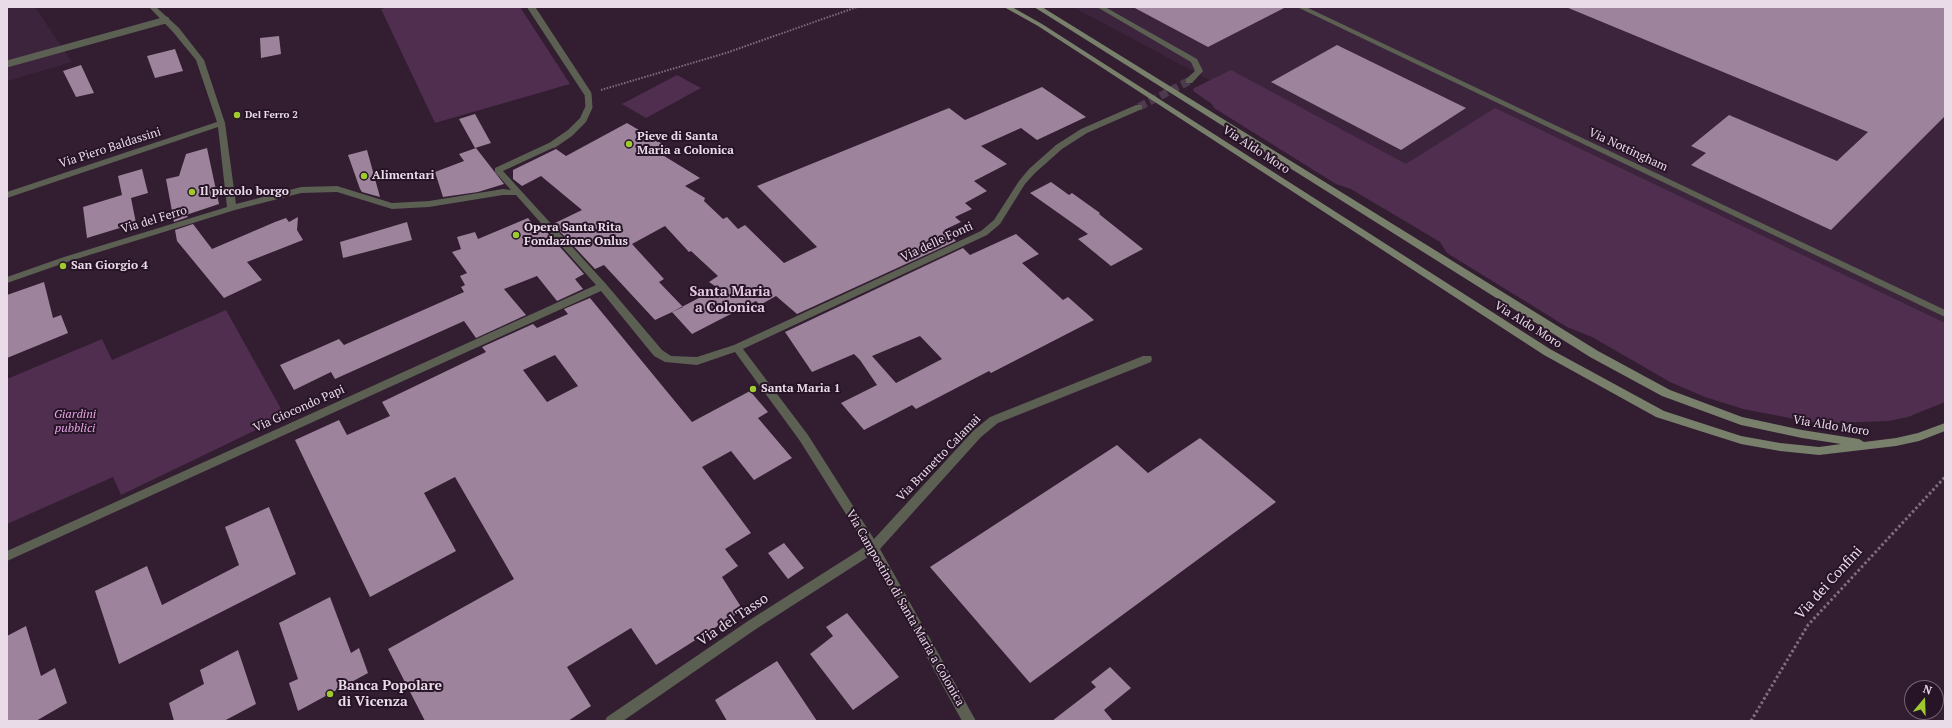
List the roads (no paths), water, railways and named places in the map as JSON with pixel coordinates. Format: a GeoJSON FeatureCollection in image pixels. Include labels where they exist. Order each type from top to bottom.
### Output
{"type":"FeatureCollection","features":[{"type":"Feature","properties":{"kind":"street"},"geometry":{"type":"LineString","coordinates":[[152,7],[166,20],[200,60],[221,123],[232,208],[301,190],[328,188],[337,189],[392,206],[429,204],[503,192],[518,193]]}},
{"type":"Feature","properties":{"kind":"street","name":"Via Aldo Moro"},"geometry":{"type":"LineString","coordinates":[[1007,7],[1040,25],[1547,352],[1660,414],[1742,440],[1780,447],[1819,451],[1873,445]]}},
{"type":"Feature","properties":{"kind":"street","name":"Via Aldo Moro"},"geometry":{"type":"LineString","coordinates":[[1036,7],[1594,354],[1666,393],[1741,421],[1802,434],[1873,445]]}},
{"type":"Feature","properties":{"kind":"street"},"geometry":{"type":"LineString","coordinates":[[1100,7],[1194,61],[1199,71],[1189,81]]}},
{"type":"Feature","properties":{"kind":"street","name":"Via Nottingham"},"geometry":{"type":"LineString","coordinates":[[1300,7],[1945,314]]}},
{"type":"Feature","properties":{"kind":"street","name":"Via delle Fonti"},"geometry":{"type":"LineString","coordinates":[[737,348],[984,233],[997,222],[1022,183],[1032,171],[1059,147],[1084,131],[1138,107]]}},
{"type":"Feature","properties":{"kind":"street","name":"Via Piero Baldassini"},"geometry":{"type":"LineString","coordinates":[[7,195],[221,123]]}},
{"type":"Feature","properties":{"kind":"street"},"geometry":{"type":"LineString","coordinates":[[554,144],[498,170],[603,286],[658,353],[669,359],[697,361],[737,348]]}},
{"type":"Feature","properties":{"kind":"street","name":"Via del Ferro"},"geometry":{"type":"LineString","coordinates":[[7,280],[67,259],[232,208]]}},
{"type":"Feature","properties":{"kind":"street","name":"Via Giocondo Papi"},"geometry":{"type":"LineString","coordinates":[[7,556],[603,286]]}},
{"type":"Feature","properties":{"kind":"street","name":"Via Campostino di Santa Maria a Colonica"},"geometry":{"type":"LineString","coordinates":[[737,348],[804,438],[873,548],[969,721]]}},
{"type":"Feature","properties":{"kind":"street","name":"Via Brunetto Calamai"},"geometry":{"type":"LineString","coordinates":[[873,548],[977,434],[994,420],[1147,359]]}},
{"type":"Feature","properties":{"kind":"street"},"geometry":{"type":"LineString","coordinates":[[1873,445],[1919,437],[1945,427]]}},
{"type":"Feature","properties":{"kind":"street","name":"Via del Tasso"},"geometry":{"type":"LineString","coordinates":[[612,721],[752,625],[873,548]]}},
{"type":"Feature","properties":{"kind":"lane"},"geometry":{"type":"LineString","coordinates":[[531,7],[588,94],[589,107],[583,120],[570,133],[554,144]]}},
{"type":"Feature","properties":{"kind":"lane"},"geometry":{"type":"LineString","coordinates":[[7,64],[166,20]]}},
{"type":"Feature","properties":{"kind":"tunnel"},"geometry":{"type":"LineString","coordinates":[[1139,107],[1189,81]]}},
{"type":"Feature","properties":{"kind":"place","name":"Del Ferro 2"},"geometry":{"type":"Point","coordinates":[237,115]}},
{"type":"Feature","properties":{"kind":"place","name":"Pieve di Santa Maria a Colonica"},"geometry":{"type":"Point","coordinates":[629,144]}},
{"type":"Feature","properties":{"kind":"place","name":"Alimentari"},"geometry":{"type":"Point","coordinates":[364,176]}},
{"type":"Feature","properties":{"kind":"place","name":"Il piccolo borgo"},"geometry":{"type":"Point","coordinates":[192,192]}},
{"type":"Feature","properties":{"kind":"place","name":"Opera Santa Rita Fondazione Onlus"},"geometry":{"type":"Point","coordinates":[516,235]}},
{"type":"Feature","properties":{"kind":"place","name":"San Giorgio 4"},"geometry":{"type":"Point","coordinates":[63,266]}},
{"type":"Feature","properties":{"kind":"place","name":"Santa Maria 1"},"geometry":{"type":"Point","coordinates":[753,389]}},
{"type":"Feature","properties":{"kind":"place","name":"Banca Popolare di Vicenza"},"geometry":{"type":"Point","coordinates":[330,694]}},
{"type":"Feature","properties":{"kind":"district","name":"Santa Maria a Colonica"},"geometry":{"type":"Point","coordinates":[730,300]}},
{"type":"Feature","properties":{"kind":"park label","name":"Giardini pubblici"},"geometry":{"type":"Point","coordinates":[75,422]}}]}
